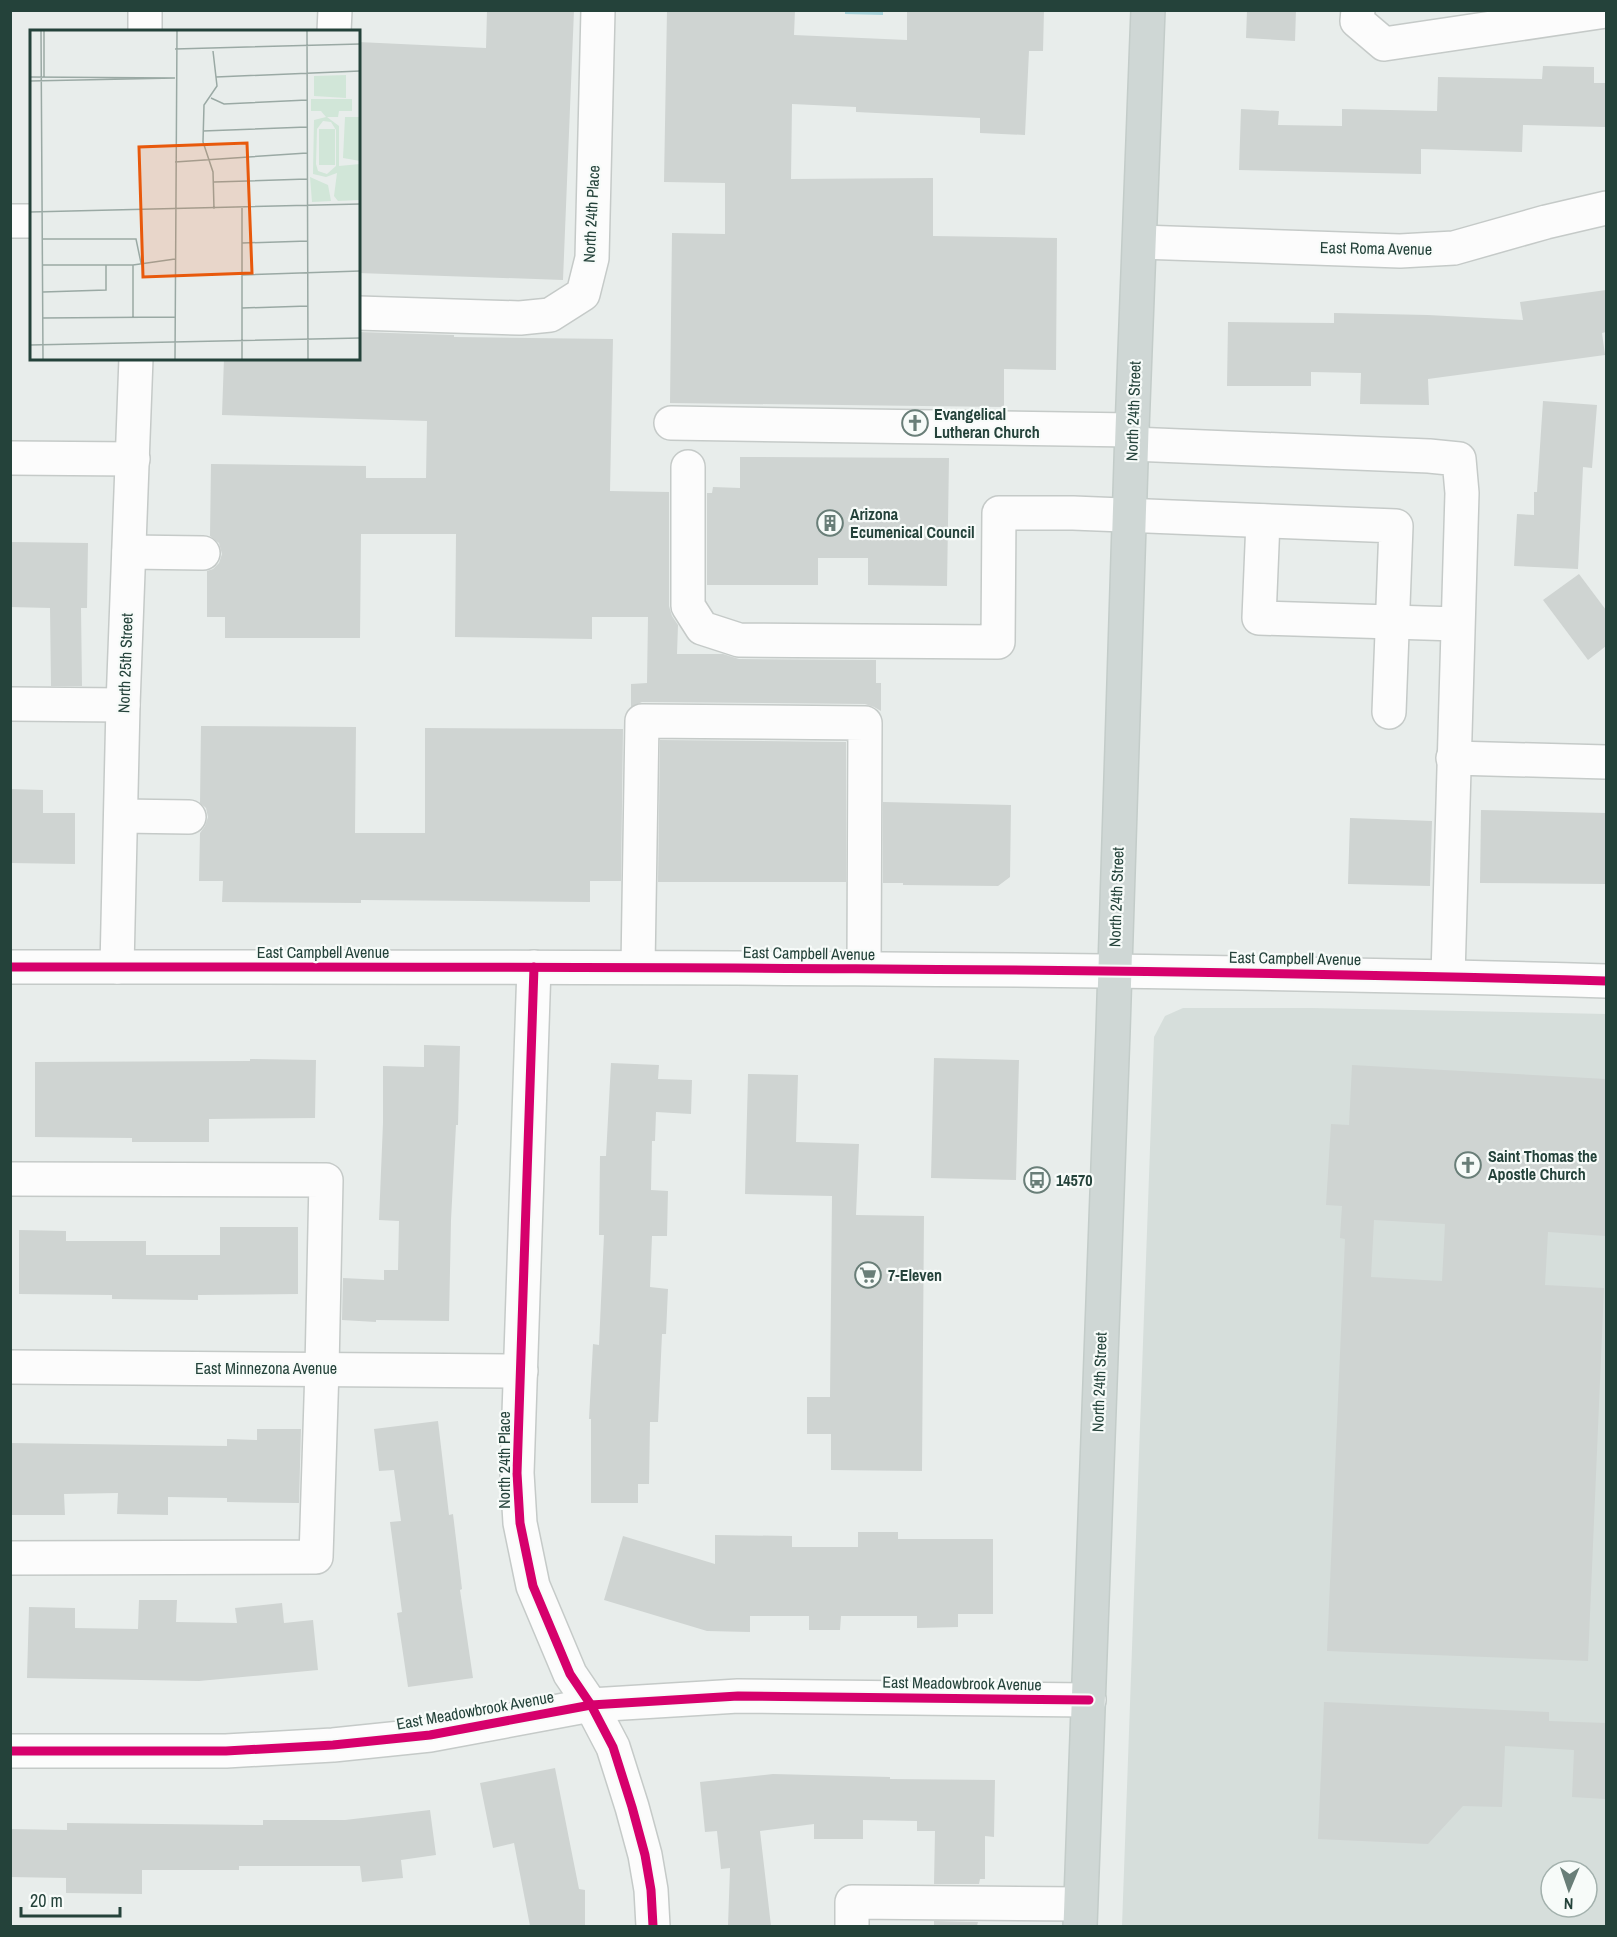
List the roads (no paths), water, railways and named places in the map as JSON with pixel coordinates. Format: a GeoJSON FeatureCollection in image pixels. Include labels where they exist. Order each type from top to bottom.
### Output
{"type":"FeatureCollection","features":[{"type":"Feature","properties":{"kind":"main road","name":"North 24th Street"},"geometry":{"type":"LineString","coordinates":[[1080,1915],[1148,10]]}},
{"type":"Feature","properties":{"kind":"street"},"geometry":{"type":"LineString","coordinates":[[145,30],[146,10]]}},
{"type":"Feature","properties":{"kind":"street"},"geometry":{"type":"LineString","coordinates":[[317,10],[335,11],[334,30]]}},
{"type":"Feature","properties":{"kind":"street","name":"North 24th Place"},"geometry":{"type":"LineString","coordinates":[[360,313],[520,318],[550,315],[584,294],[592,258],[598,10]]}},
{"type":"Feature","properties":{"kind":"street"},"geometry":{"type":"LineString","coordinates":[[1358,10],[1357,21],[1384,44],[1606,11]]}},
{"type":"Feature","properties":{"kind":"street","name":"East Roma Avenue"},"geometry":{"type":"LineString","coordinates":[[1140,242],[1400,251],[1454,248],[1606,208]]}},
{"type":"Feature","properties":{"kind":"street"},"geometry":{"type":"LineString","coordinates":[[10,221],[30,221]]}},
{"type":"Feature","properties":{"kind":"street","name":"North 25th Street"},"geometry":{"type":"LineString","coordinates":[[117,967],[123,705],[136,360]]}},
{"type":"Feature","properties":{"kind":"street"},"geometry":{"type":"LineString","coordinates":[[671,423],[1132,437],[1459,459],[1462,493],[1448,976]]}},
{"type":"Feature","properties":{"kind":"street"},"geometry":{"type":"LineString","coordinates":[[10,458],[133,459]]}},
{"type":"Feature","properties":{"kind":"street"},"geometry":{"type":"LineString","coordinates":[[688,467],[688,606],[702,628],[739,640],[999,642],[999,513],[1072,513],[1396,526],[1389,712]]}},
{"type":"Feature","properties":{"kind":"street"},"geometry":{"type":"LineString","coordinates":[[1263,521],[1259,618],[1457,624]]}},
{"type":"Feature","properties":{"kind":"street"},"geometry":{"type":"LineString","coordinates":[[129,552],[203,553]]}},
{"type":"Feature","properties":{"kind":"street"},"geometry":{"type":"LineString","coordinates":[[10,704],[123,705]]}},
{"type":"Feature","properties":{"kind":"street"},"geometry":{"type":"LineString","coordinates":[[638,967],[642,721],[653,721],[865,723],[864,968]]}},
{"type":"Feature","properties":{"kind":"street"},"geometry":{"type":"LineString","coordinates":[[1453,758],[1606,762]]}},
{"type":"Feature","properties":{"kind":"street"},"geometry":{"type":"LineString","coordinates":[[121,816],[189,817]]}},
{"type":"Feature","properties":{"kind":"street","name":"East Campbell Avenue"},"geometry":{"type":"LineString","coordinates":[[10,967],[864,968],[1114,972],[1189,970],[1606,981]]}},
{"type":"Feature","properties":{"kind":"street","name":"North 24th Place"},"geometry":{"type":"LineString","coordinates":[[534,967],[517,1473],[520,1523],[533,1586],[570,1674],[591,1705],[613,1747],[645,1855],[651,1890],[653,1926]]}},
{"type":"Feature","properties":{"kind":"street"},"geometry":{"type":"LineString","coordinates":[[10,1179],[326,1180],[316,1557],[10,1558]]}},
{"type":"Feature","properties":{"kind":"street","name":"East Minnezona Avenue"},"geometry":{"type":"LineString","coordinates":[[10,1367],[521,1371]]}},
{"type":"Feature","properties":{"kind":"street","name":"East Meadowbrook Avenue"},"geometry":{"type":"LineString","coordinates":[[10,1751],[226,1751],[333,1745],[430,1735],[591,1705],[738,1696],[1089,1700]]}},
{"type":"Feature","properties":{"kind":"street"},"geometry":{"type":"LineString","coordinates":[[852,1926],[852,1902],[1080,1915]]}},
{"type":"Feature","properties":{"kind":"water"},"geometry":{"type":"Polygon","coordinates":[[[845,11],[883,11],[883,15],[845,14],[845,11]]]}},
{"type":"Feature","properties":{"kind":"place","name":"Evangelical Lutheran Church"},"geometry":{"type":"Point","coordinates":[915,423]}},
{"type":"Feature","properties":{"kind":"place","name":"Arizona Ecumenical Council"},"geometry":{"type":"Point","coordinates":[830,523]}},
{"type":"Feature","properties":{"kind":"place","name":"Saint Thomas the Apostle Church"},"geometry":{"type":"Point","coordinates":[1468,1165]}},
{"type":"Feature","properties":{"kind":"place","name":"14570"},"geometry":{"type":"Point","coordinates":[1037,1180]}},
{"type":"Feature","properties":{"kind":"place","name":"7-Eleven"},"geometry":{"type":"Point","coordinates":[868,1275]}}]}
